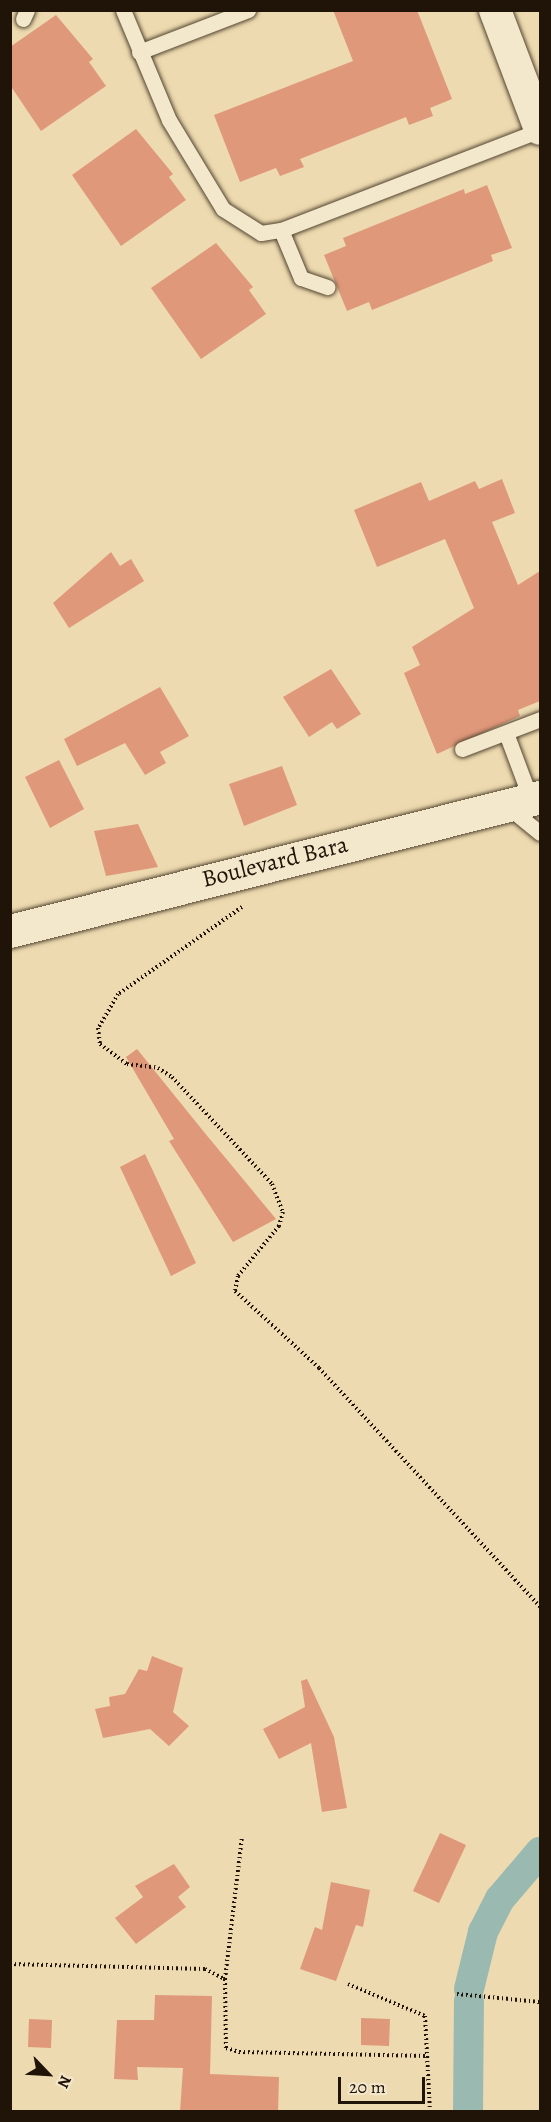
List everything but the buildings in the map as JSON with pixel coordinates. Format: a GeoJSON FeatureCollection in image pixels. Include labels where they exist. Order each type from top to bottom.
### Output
{"type":"FeatureCollection","features":[{"type":"Feature","properties":{"kind":"street"},"geometry":{"type":"LineString","coordinates":[[495,10],[532,87],[540,129]]}},
{"type":"Feature","properties":{"kind":"street","name":"Boulevard Bara"},"geometry":{"type":"LineString","coordinates":[[10,931],[526,801]]}},
{"type":"Feature","properties":{"kind":"lane"},"geometry":{"type":"LineString","coordinates":[[123,10],[169,120],[223,210],[261,233],[281,230],[540,129]]}},
{"type":"Feature","properties":{"kind":"lane"},"geometry":{"type":"LineString","coordinates":[[139,52],[248,10]]}},
{"type":"Feature","properties":{"kind":"lane"},"geometry":{"type":"LineString","coordinates":[[281,230],[301,278],[327,287]]}},
{"type":"Feature","properties":{"kind":"lane"},"geometry":{"type":"LineString","coordinates":[[462,749],[540,722]]}},
{"type":"Feature","properties":{"kind":"lane"},"geometry":{"type":"LineString","coordinates":[[506,733],[526,801],[540,833]]}},
{"type":"Feature","properties":{"kind":"path"},"geometry":{"type":"LineString","coordinates":[[247,905],[226,913],[118,994],[98,1028],[100,1044],[127,1065],[158,1068],[172,1077],[272,1184],[283,1212],[279,1226],[238,1276],[235,1291],[319,1368],[540,1606]]}},
{"type":"Feature","properties":{"kind":"path"},"geometry":{"type":"LineString","coordinates":[[242,1837],[225,1979],[226,2048],[428,2056]]}},
{"type":"Feature","properties":{"kind":"path"},"geometry":{"type":"LineString","coordinates":[[10,1964],[205,1969],[225,1979]]}},
{"type":"Feature","properties":{"kind":"path"},"geometry":{"type":"LineString","coordinates":[[348,1984],[419,2011],[428,2028],[430,2112]]}},
{"type":"Feature","properties":{"kind":"path"},"geometry":{"type":"LineString","coordinates":[[457,1994],[540,2002]]}},
{"type":"Feature","properties":{"kind":"waterway"},"geometry":{"type":"LineString","coordinates":[[469,1989],[483,1932],[500,1899],[540,1852]]}},
{"type":"Feature","properties":{"kind":"waterway"},"geometry":{"type":"LineString","coordinates":[[468,2112],[469,2001]]}}]}
